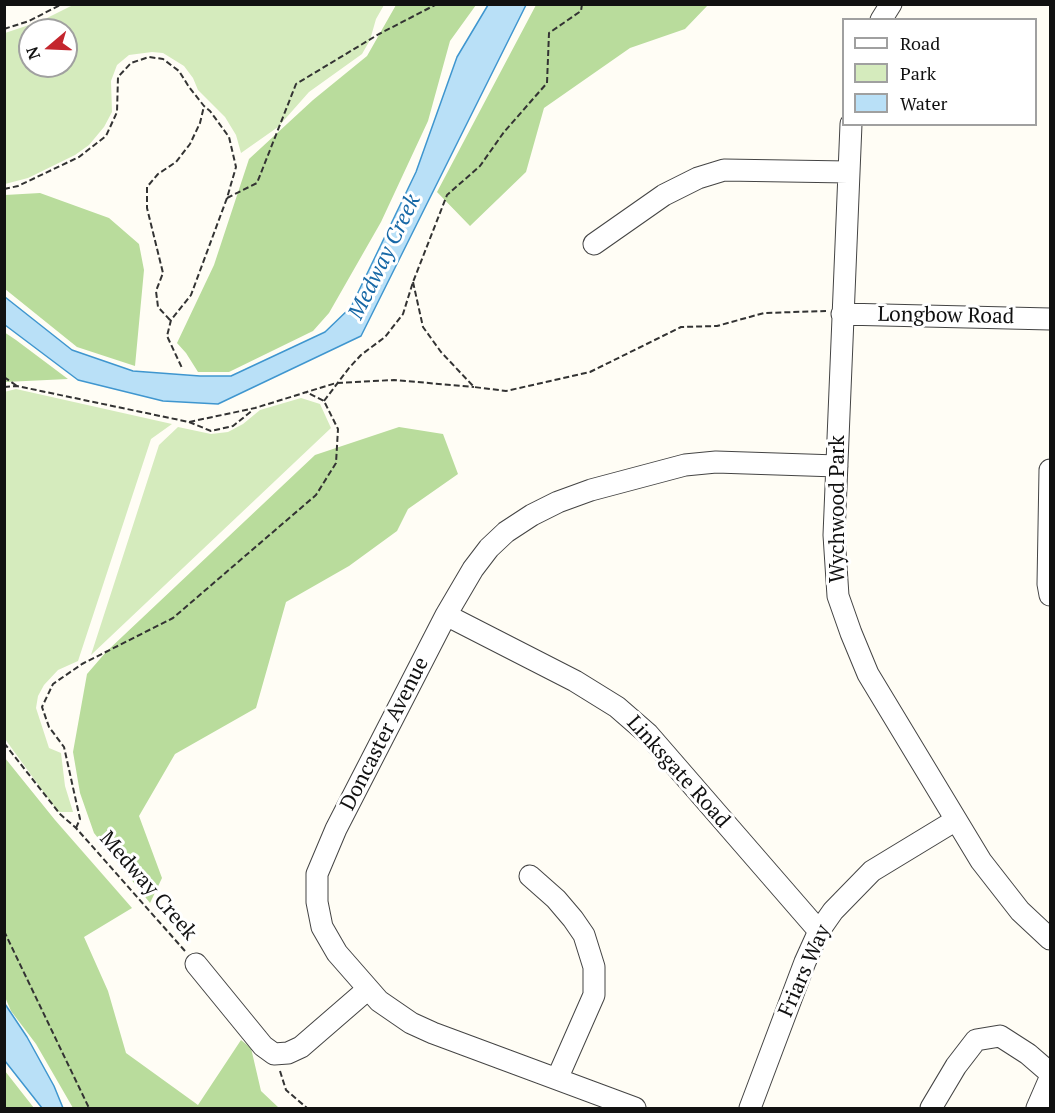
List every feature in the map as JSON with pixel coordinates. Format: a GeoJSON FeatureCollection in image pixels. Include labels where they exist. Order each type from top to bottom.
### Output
{"type":"FeatureCollection","features":[{"type":"Feature","properties":{"kind":"street"},"geometry":{"type":"LineString","coordinates":[[882,18],[891,4]]}},
{"type":"Feature","properties":{"kind":"street","name":"Wychwood Park"},"geometry":{"type":"LineString","coordinates":[[851,126],[835,312],[837,466],[834,535],[838,596],[868,674],[981,861],[1020,911],[1050,939]]}},
{"type":"Feature","properties":{"kind":"street"},"geometry":{"type":"LineString","coordinates":[[594,244],[664,195],[698,178],[724,170],[848,172]]}},
{"type":"Feature","properties":{"kind":"street","name":"Longbow Road"},"geometry":{"type":"LineString","coordinates":[[835,312],[1050,319]]}},
{"type":"Feature","properties":{"kind":"street","name":"Doncaster Avenue"},"geometry":{"type":"LineString","coordinates":[[635,1108],[425,1030],[378,1001],[337,953],[322,927],[317,902],[317,874],[336,829],[446,615],[473,569],[489,548],[506,532],[558,502],[591,490],[685,465],[716,462],[837,466]]}},
{"type":"Feature","properties":{"kind":"street"},"geometry":{"type":"LineString","coordinates":[[1050,470],[1048,584],[1050,595]]}},
{"type":"Feature","properties":{"kind":"street","name":"Linksgate Road"},"geometry":{"type":"LineString","coordinates":[[446,615],[574,681],[617,707],[648,734],[819,931]]}},
{"type":"Feature","properties":{"kind":"street","name":"Friars Way"},"geometry":{"type":"LineString","coordinates":[[750,1108],[805,962],[819,931],[833,911],[872,872],[956,820]]}},
{"type":"Feature","properties":{"kind":"street"},"geometry":{"type":"LineString","coordinates":[[530,876],[556,899],[573,919],[584,936],[594,967],[594,995],[557,1079]]}},
{"type":"Feature","properties":{"kind":"street"},"geometry":{"type":"LineString","coordinates":[[196,964],[263,1046],[274,1054],[288,1053],[301,1047],[368,989]]}},
{"type":"Feature","properties":{"kind":"street"},"geometry":{"type":"LineString","coordinates":[[931,1108],[956,1066],[976,1040],[1000,1036],[1050,1072]]}},
{"type":"Feature","properties":{"kind":"street"},"geometry":{"type":"LineString","coordinates":[[1037,1108],[1050,1078]]}},
{"type":"Feature","properties":{"kind":"path"},"geometry":{"type":"LineString","coordinates":[[4,28],[29,21],[62,4]]}},
{"type":"Feature","properties":{"kind":"path"},"geometry":{"type":"LineString","coordinates":[[228,198],[257,183],[296,84],[379,34],[436,4]]}},
{"type":"Feature","properties":{"kind":"path"},"geometry":{"type":"LineString","coordinates":[[324,401],[336,383],[361,355],[386,337],[404,314],[413,282],[447,195],[480,166],[504,132],[547,83],[549,33],[580,11],[582,4]]}},
{"type":"Feature","properties":{"kind":"path"},"geometry":{"type":"LineString","coordinates":[[4,189],[18,186],[79,157],[106,136],[117,112],[118,77],[131,63],[148,57],[163,59],[179,71],[229,137],[236,167],[228,198],[191,295],[171,320],[167,336],[182,368]]}},
{"type":"Feature","properties":{"kind":"path"},"geometry":{"type":"LineString","coordinates":[[171,320],[158,307],[156,291],[163,273],[147,208],[147,187],[158,174],[176,162],[190,144],[200,123],[204,106]]}},
{"type":"Feature","properties":{"kind":"path"},"geometry":{"type":"LineString","coordinates":[[413,282],[423,327],[441,352],[474,387]]}},
{"type":"Feature","properties":{"kind":"path"},"geometry":{"type":"LineString","coordinates":[[189,422],[255,408],[336,383],[394,380],[506,391],[590,372],[681,327],[717,326],[764,313],[835,312]]}},
{"type":"Feature","properties":{"kind":"path"},"geometry":{"type":"LineString","coordinates":[[4,377],[17,386]]}},
{"type":"Feature","properties":{"kind":"path"},"geometry":{"type":"LineString","coordinates":[[4,387],[17,386],[189,422],[211,431],[233,426],[255,408]]}},
{"type":"Feature","properties":{"kind":"path"},"geometry":{"type":"LineString","coordinates":[[76,828],[80,819],[64,747],[49,727],[42,707],[53,684],[82,664],[173,618],[316,495],[336,463],[338,429],[324,401],[306,392]]}},
{"type":"Feature","properties":{"kind":"path","name":"Medway Creek"},"geometry":{"type":"LineString","coordinates":[[4,743],[60,814],[76,828],[196,964]]}},
{"type":"Feature","properties":{"kind":"path"},"geometry":{"type":"LineString","coordinates":[[4,932],[89,1108]]}},
{"type":"Feature","properties":{"kind":"path"},"geometry":{"type":"LineString","coordinates":[[274,1054],[286,1090],[307,1108]]}},
{"type":"Feature","properties":{"kind":"green space"},"geometry":{"type":"Polygon","coordinates":[[[73,4],[384,5],[362,54],[309,92],[278,127],[241,153],[236,135],[225,117],[198,90],[184,66],[163,53],[129,55],[117,65],[111,81],[112,112],[104,127],[89,145],[75,155],[28,178],[5,184],[5,33],[18,29],[18,78],[78,78],[78,18],[47,18],[73,4]]]}},
{"type":"Feature","properties":{"kind":"green space"},"geometry":{"type":"Polygon","coordinates":[[[396,5],[476,5],[450,41],[428,121],[381,222],[329,313],[313,331],[229,372],[198,372],[177,343],[214,265],[249,159],[313,100],[367,56],[396,5]]]}},
{"type":"Feature","properties":{"kind":"green space"},"geometry":{"type":"Polygon","coordinates":[[[536,5],[708,5],[685,29],[630,48],[544,108],[526,172],[470,226],[437,192],[536,5]]]}},
{"type":"Feature","properties":{"kind":"green space"},"geometry":{"type":"Polygon","coordinates":[[[40,193],[109,218],[139,244],[144,270],[135,366],[77,347],[5,289],[5,195],[40,193]]]}},
{"type":"Feature","properties":{"kind":"green space"},"geometry":{"type":"Polygon","coordinates":[[[4,332],[16,340],[68,379],[5,382],[4,332]]]}},
{"type":"Feature","properties":{"kind":"green space"},"geometry":{"type":"Polygon","coordinates":[[[16,389],[172,424],[151,439],[78,661],[58,670],[44,685],[38,696],[36,708],[49,748],[61,753],[65,786],[73,812],[58,812],[5,739],[4,392],[16,389]]]}},
{"type":"Feature","properties":{"kind":"green space"},"geometry":{"type":"Polygon","coordinates":[[[301,398],[320,404],[331,428],[91,655],[159,445],[178,427],[211,434],[228,432],[243,424],[260,410],[301,398]]]}},
{"type":"Feature","properties":{"kind":"green space"},"geometry":{"type":"Polygon","coordinates":[[[399,427],[443,434],[458,474],[408,509],[397,531],[349,566],[286,602],[256,708],[175,754],[139,816],[162,878],[150,903],[94,833],[80,793],[73,752],[87,674],[106,652],[315,455],[399,427]]]}},
{"type":"Feature","properties":{"kind":"green space"},"geometry":{"type":"Polygon","coordinates":[[[5,758],[55,820],[132,908],[84,937],[108,991],[126,1053],[198,1105],[241,1040],[251,1048],[261,1091],[279,1108],[73,1108],[36,1044],[11,1011],[5,997],[5,758]]]}},
{"type":"Feature","properties":{"kind":"green space"},"geometry":{"type":"Polygon","coordinates":[[[5,1071],[34,1108],[5,1108],[5,1071]]]}},
{"type":"Feature","properties":{"kind":"water","name":"Medway Creek"},"geometry":{"type":"Polygon","coordinates":[[[488,5],[526,5],[361,336],[218,404],[163,401],[78,380],[5,325],[5,297],[72,350],[133,371],[200,376],[231,376],[325,332],[351,307],[416,172],[457,57],[488,5]]]}},
{"type":"Feature","properties":{"kind":"water"},"geometry":{"type":"Polygon","coordinates":[[[5,1004],[27,1037],[54,1086],[63,1108],[42,1108],[5,1061],[5,1004]]]}}]}
